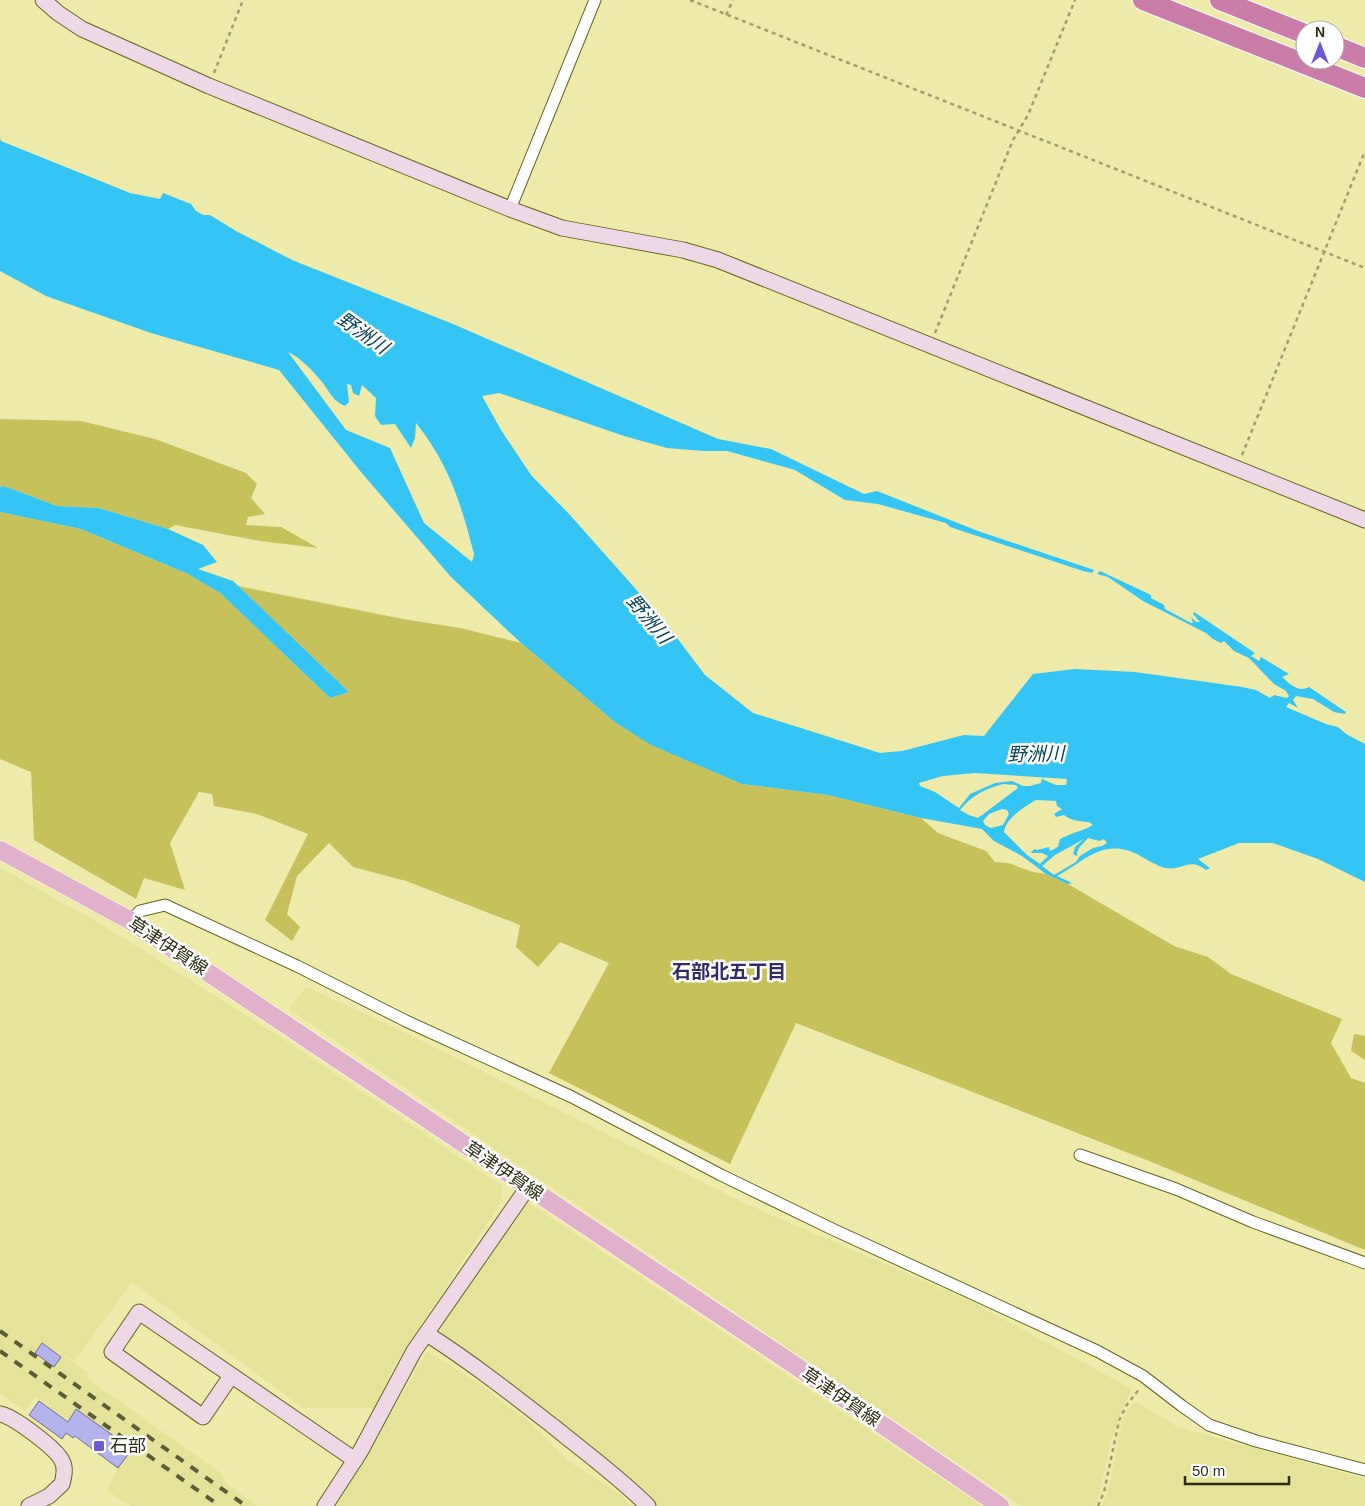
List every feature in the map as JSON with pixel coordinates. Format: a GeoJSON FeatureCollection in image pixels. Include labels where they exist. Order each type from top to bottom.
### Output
{"type":"FeatureCollection","features":[{"type":"Feature","properties":{"kind":"highway"},"geometry":{"type":"LineString","coordinates":[[1220,0],[1295,30]]}},
{"type":"Feature","properties":{"kind":"highway"},"geometry":{"type":"LineString","coordinates":[[1147,1],[1365,88]]}},
{"type":"Feature","properties":{"kind":"highway"},"geometry":{"type":"LineString","coordinates":[[1345,50],[1365,58]]}},
{"type":"Feature","properties":{"kind":"main road","name":"草津伊賀線"},"geometry":{"type":"LineString","coordinates":[[0,850],[131,920],[839,1395],[1000,1506]]}},
{"type":"Feature","properties":{"kind":"street"},"geometry":{"type":"LineString","coordinates":[[43,0],[82,29],[209,86],[510,209],[562,228],[683,250],[718,260],[1365,520]]}},
{"type":"Feature","properties":{"kind":"street"},"geometry":{"type":"LineString","coordinates":[[510,209],[594,0]]}},
{"type":"Feature","properties":{"kind":"street"},"geometry":{"type":"LineString","coordinates":[[131,920],[140,911],[165,905],[297,966],[406,1021],[572,1097],[780,1204],[1097,1351],[1147,1379],[1209,1425],[1256,1442],[1365,1470]]}},
{"type":"Feature","properties":{"kind":"street"},"geometry":{"type":"LineString","coordinates":[[1080,1156],[1176,1189],[1253,1222],[1365,1263]]}},
{"type":"Feature","properties":{"kind":"street"},"geometry":{"type":"LineString","coordinates":[[325,1506],[355,1460],[414,1351],[528,1187]]}},
{"type":"Feature","properties":{"kind":"street"},"geometry":{"type":"LineString","coordinates":[[231,1376],[204,1417],[112,1352],[139,1312],[355,1460]]}},
{"type":"Feature","properties":{"kind":"street"},"geometry":{"type":"LineString","coordinates":[[427,1334],[450,1349],[626,1484],[648,1506]]}},
{"type":"Feature","properties":{"kind":"street"},"geometry":{"type":"LineString","coordinates":[[0,1414],[7,1416],[36,1436],[56,1452],[62,1460],[64,1476],[62,1484],[57,1491],[29,1506]]}},
{"type":"Feature","properties":{"kind":"path"},"geometry":{"type":"LineString","coordinates":[[209,86],[243,0]]}},
{"type":"Feature","properties":{"kind":"path"},"geometry":{"type":"LineString","coordinates":[[690,0],[1365,268]]}},
{"type":"Feature","properties":{"kind":"path"},"geometry":{"type":"LineString","coordinates":[[726,15],[733,0]]}},
{"type":"Feature","properties":{"kind":"path"},"geometry":{"type":"LineString","coordinates":[[930,346],[1013,140],[1028,114],[1075,0]]}},
{"type":"Feature","properties":{"kind":"path"},"geometry":{"type":"LineString","coordinates":[[1236,468],[1365,151]]}},
{"type":"Feature","properties":{"kind":"path"},"geometry":{"type":"LineString","coordinates":[[1098,1506],[1104,1492],[1119,1420],[1126,1406],[1147,1379]]}},
{"type":"Feature","properties":{"kind":"shaded area"},"geometry":{"type":"Polygon","coordinates":[[[0,419],[81,421],[155,439],[246,473],[257,484],[251,498],[265,514],[248,517],[246,525],[281,527],[318,548],[260,541],[175,525],[168,529],[99,508],[57,506],[4,486],[0,487],[0,419]]]}},
{"type":"Feature","properties":{"kind":"shaded area"},"geometry":{"type":"Polygon","coordinates":[[[0,512],[81,529],[188,574],[220,593],[330,698],[349,692],[238,586],[403,619],[460,628],[521,643],[616,723],[652,745],[742,784],[828,795],[921,818],[938,833],[986,851],[995,862],[1008,863],[1033,872],[1046,874],[1068,884],[1174,946],[1208,957],[1231,974],[1342,1019],[1331,1043],[1351,1078],[1365,1083],[1365,1250],[1154,1163],[796,1023],[730,1164],[549,1073],[609,963],[560,942],[538,967],[516,947],[520,925],[406,881],[353,867],[329,843],[297,876],[287,914],[300,927],[292,941],[265,920],[308,834],[257,814],[214,806],[212,794],[199,792],[170,843],[185,890],[144,878],[136,899],[34,840],[31,772],[0,759],[0,512]]]}},
{"type":"Feature","properties":{"kind":"shaded area"},"geometry":{"type":"Polygon","coordinates":[[[0,868],[101,924],[274,1033],[502,1186],[502,1201],[394,1366],[376,1408],[303,1408],[132,1282],[74,1361],[46,1344],[87,1372],[88,1379],[222,1474],[225,1483],[258,1506],[131,1506],[107,1491],[118,1468],[79,1439],[84,1432],[35,1397],[25,1411],[0,1393],[0,868]]]}},
{"type":"Feature","properties":{"kind":"shaded area"},"geometry":{"type":"Polygon","coordinates":[[[306,987],[396,1028],[746,1204],[968,1300],[1132,1389],[1119,1416],[1095,1506],[1021,1506],[289,1009],[306,987]]]}},
{"type":"Feature","properties":{"kind":"shaded area"},"geometry":{"type":"Polygon","coordinates":[[[1354,1034],[1365,1036],[1365,1060],[1351,1051],[1354,1034]]]}},
{"type":"Feature","properties":{"kind":"shaded area"},"geometry":{"type":"Polygon","coordinates":[[[529,1203],[983,1506],[653,1506],[565,1425],[442,1334],[440,1327],[529,1203]]]}},
{"type":"Feature","properties":{"kind":"shaded area"},"geometry":{"type":"Polygon","coordinates":[[[427,1351],[477,1382],[531,1424],[570,1462],[620,1494],[632,1506],[336,1506],[364,1462],[427,1351]]]}},
{"type":"Feature","properties":{"kind":"shaded area"},"geometry":{"type":"Polygon","coordinates":[[[1136,1402],[1178,1427],[1365,1479],[1365,1506],[1102,1506],[1110,1483],[1122,1421],[1129,1407],[1136,1402]]]}},
{"type":"Feature","properties":{"kind":"water","name":"野洲川"},"geometry":{"type":"Polygon","coordinates":[[[0,138],[1,141],[130,193],[160,199],[163,193],[191,204],[196,211],[203,215],[210,215],[236,231],[292,260],[453,324],[718,439],[771,449],[864,494],[877,491],[978,531],[1094,570],[1092,573],[1083,571],[950,527],[946,523],[878,504],[845,500],[795,470],[727,451],[667,448],[624,436],[499,393],[482,396],[501,430],[531,475],[570,515],[665,622],[705,675],[753,713],[880,753],[902,751],[964,735],[984,736],[1033,674],[1075,669],[1135,672],[1242,687],[1256,690],[1270,698],[1274,695],[1287,698],[1289,696],[1286,691],[1274,684],[1249,658],[1234,651],[1224,641],[1221,643],[1213,639],[1206,633],[1143,601],[1108,577],[1097,574],[1100,571],[1151,595],[1151,598],[1164,605],[1165,609],[1191,623],[1193,623],[1191,617],[1196,622],[1200,622],[1193,614],[1194,612],[1255,653],[1251,656],[1259,661],[1261,657],[1289,674],[1282,677],[1291,685],[1301,689],[1309,687],[1346,712],[1345,714],[1334,712],[1313,699],[1296,696],[1293,700],[1298,708],[1289,703],[1286,707],[1326,724],[1338,727],[1346,734],[1365,744],[1365,882],[1318,859],[1273,843],[1239,843],[1198,859],[1210,868],[1206,870],[1200,866],[1190,864],[1177,868],[1166,868],[1123,849],[1103,850],[1085,858],[1057,876],[1072,883],[1068,884],[1046,874],[1022,856],[994,841],[982,829],[921,818],[828,795],[742,784],[651,745],[616,723],[521,643],[451,577],[361,472],[279,370],[151,333],[46,296],[0,271],[0,138]],[[288,352],[346,430],[390,448],[424,523],[472,562],[474,554],[459,501],[437,454],[416,423],[415,438],[411,448],[395,424],[381,425],[375,416],[376,398],[362,385],[359,396],[353,393],[351,385],[347,384],[349,402],[345,406],[340,404],[306,365],[288,352]],[[975,773],[943,776],[919,783],[920,786],[935,792],[959,808],[970,794],[995,783],[1012,781],[1023,786],[1030,786],[1041,783],[1042,778],[1056,785],[1066,785],[1067,779],[975,773]],[[1003,784],[974,796],[960,810],[978,818],[1018,788],[1016,785],[1003,784]],[[1036,800],[1017,813],[1008,822],[1004,832],[1027,855],[1040,864],[1048,856],[1042,853],[1031,853],[1034,849],[1049,847],[1050,851],[1058,847],[1060,839],[1093,825],[1089,822],[1083,822],[1064,815],[1056,817],[1054,814],[1062,809],[1057,806],[1056,801],[1036,800]],[[1002,809],[989,814],[983,821],[985,825],[991,828],[1003,825],[1009,814],[1007,810],[1002,809]],[[1088,838],[1079,848],[1077,856],[1073,854],[1075,847],[1084,839],[1055,855],[1042,866],[1054,875],[1076,862],[1080,856],[1093,848],[1107,843],[1104,839],[1100,841],[1088,838]]]}},
{"type":"Feature","properties":{"kind":"water"},"geometry":{"type":"Polygon","coordinates":[[[4,486],[57,506],[99,508],[168,529],[203,545],[217,562],[198,569],[233,581],[349,692],[330,698],[220,593],[188,574],[81,529],[0,512],[0,487],[4,486]]]}},
{"type":"Feature","properties":{"kind":"building"},"geometry":{"type":"Polygon","coordinates":[[[42,1343],[61,1357],[54,1367],[35,1353],[42,1343]]]}},
{"type":"Feature","properties":{"kind":"building"},"geometry":{"type":"Polygon","coordinates":[[[39,1401],[68,1422],[76,1409],[132,1449],[118,1468],[75,1436],[73,1438],[66,1433],[62,1439],[29,1415],[39,1401]]]}},
{"type":"Feature","properties":{"kind":"railway"},"geometry":{"type":"LineString","coordinates":[[0,1331],[246,1506]]}},
{"type":"Feature","properties":{"kind":"railway"},"geometry":{"type":"LineString","coordinates":[[0,1351],[220,1506]]}},
{"type":"Feature","properties":{"kind":"place","name":"石部"},"geometry":{"type":"Point","coordinates":[99,1446]}},
{"type":"Feature","properties":{"kind":"district","name":"石部北五丁目"},"geometry":{"type":"Point","coordinates":[729,971]}}]}
